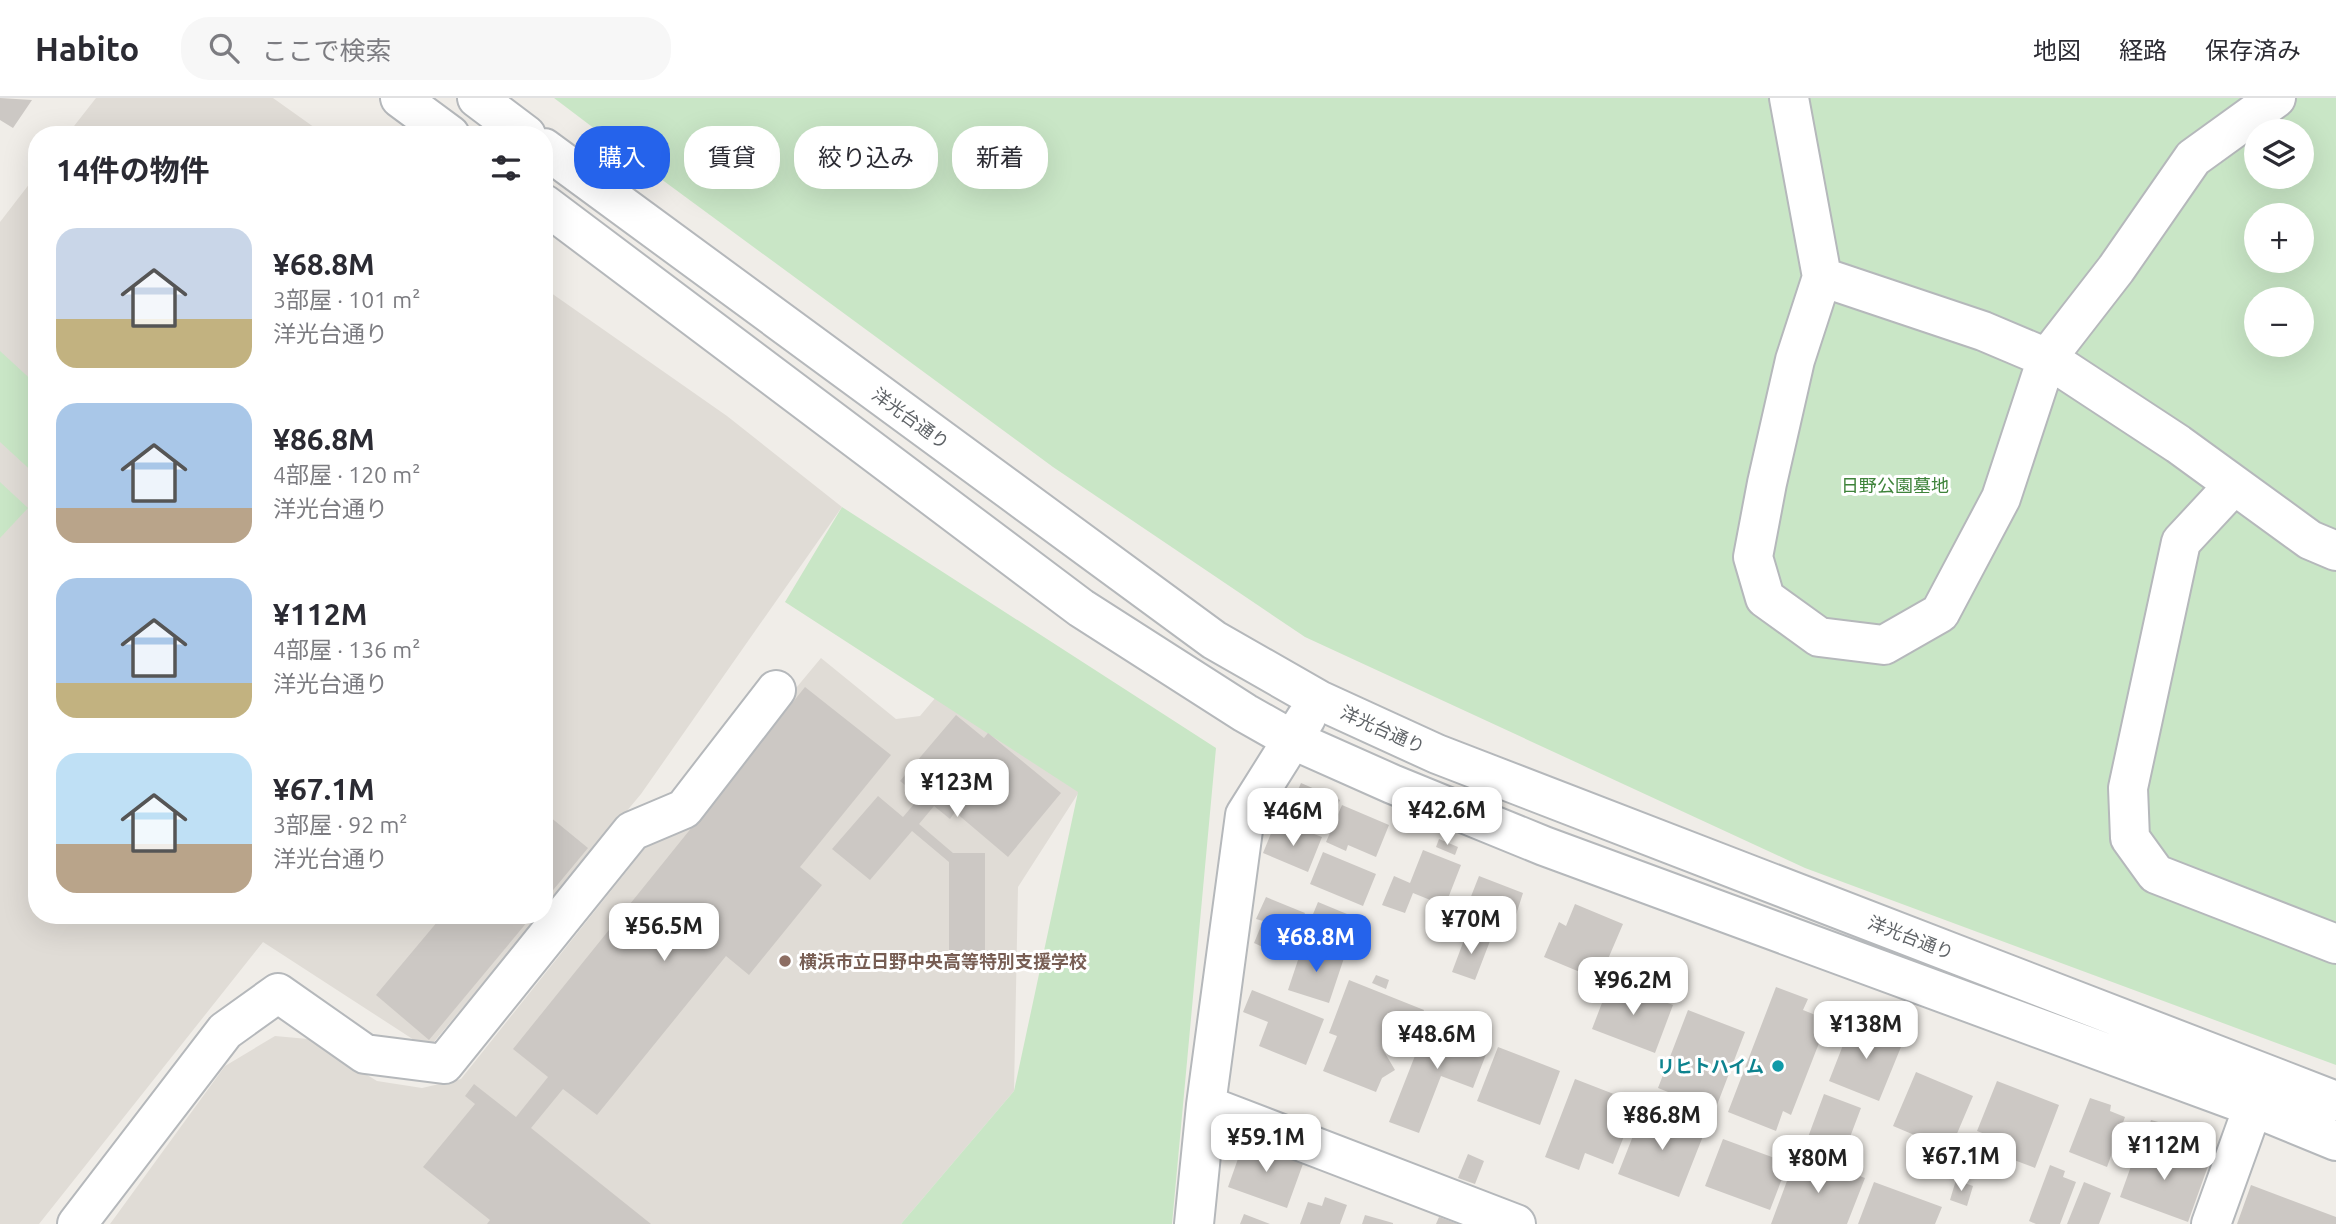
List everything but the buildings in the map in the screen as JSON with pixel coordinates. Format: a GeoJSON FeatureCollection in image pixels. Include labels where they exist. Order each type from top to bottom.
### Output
{"type":"FeatureCollection","features":[{"type":"Feature","properties":{"kind":"street"},"geometry":{"type":"LineString","coordinates":[[400,98],[438,126]]}},
{"type":"Feature","properties":{"kind":"street"},"geometry":{"type":"LineString","coordinates":[[477,98],[514,126]]}},
{"type":"Feature","properties":{"kind":"street"},"geometry":{"type":"LineString","coordinates":[[1789,98],[1822,276],[1795,360],[1753,557],[1765,598],[1819,636],[1884,645],[1940,613],[2001,498],[2047,359],[2116,269],[2193,158],[2276,98]]}},
{"type":"Feature","properties":{"kind":"street","name":"洋光台通り"},"geometry":{"type":"LineString","coordinates":[[553,155],[1214,640],[1319,700],[1437,754],[2336,1101]]}},
{"type":"Feature","properties":{"kind":"street"},"geometry":{"type":"LineString","coordinates":[[553,211],[1081,608],[1245,713],[1291,739],[1392,784],[1544,846],[2253,1107],[2336,1141]]}},
{"type":"Feature","properties":{"kind":"street"},"geometry":{"type":"LineString","coordinates":[[1822,276],[1983,331],[2047,359],[2178,444],[2310,540],[2336,551]]}},
{"type":"Feature","properties":{"kind":"street"},"geometry":{"type":"LineString","coordinates":[[2234,485],[2181,542],[2128,788],[2130,838],[2155,874],[2336,944]]}},
{"type":"Feature","properties":{"kind":"street"},"geometry":{"type":"LineString","coordinates":[[77,1224],[225,1031],[278,992],[365,1054],[444,1063],[632,831],[684,809],[776,690]]}},
{"type":"Feature","properties":{"kind":"street"},"geometry":{"type":"LineString","coordinates":[[1194,1224],[1206,1105],[1245,815],[1291,739],[1319,700]]}},
{"type":"Feature","properties":{"kind":"street"},"geometry":{"type":"LineString","coordinates":[[1206,1105],[1516,1224]]}},
{"type":"Feature","properties":{"kind":"street"},"geometry":{"type":"LineString","coordinates":[[2211,1224],[2253,1107]]}},
{"type":"Feature","properties":{"kind":"shaded area"},"geometry":{"type":"Polygon","coordinates":[[[96,98],[273,98],[312,126],[74,126],[96,98]]]}},
{"type":"Feature","properties":{"kind":"shaded area"},"geometry":{"type":"Polygon","coordinates":[[[28,186],[28,924],[532,924],[428,1049],[263,942],[39,1224],[0,1224],[0,222],[28,186]]]}},
{"type":"Feature","properties":{"kind":"shaded area"},"geometry":{"type":"Polygon","coordinates":[[[553,294],[727,416],[842,507],[641,794],[553,899],[553,294]]]}},
{"type":"Feature","properties":{"kind":"shaded area","name":"横浜市立日野中央高等特別支援学校"},"geometry":{"type":"Polygon","coordinates":[[[821,658],[896,719],[920,716],[936,697],[1079,792],[1018,887],[1014,1091],[901,1224],[110,1224],[225,1066],[275,1036],[308,1039],[377,1081],[422,1088],[461,1079],[661,828],[692,813],[821,658]]]}},
{"type":"Feature","properties":{"kind":"green space","name":"日野公園墓地"},"geometry":{"type":"Polygon","coordinates":[[[554,98],[2336,98],[2336,1065],[1805,868],[1305,637],[1053,467],[670,186],[670,126],[591,126],[554,98]]]}},
{"type":"Feature","properties":{"kind":"green space"},"geometry":{"type":"Polygon","coordinates":[[[0,351],[28,377],[28,468],[0,442],[0,351]]]}},
{"type":"Feature","properties":{"kind":"green space"},"geometry":{"type":"Polygon","coordinates":[[[0,482],[28,508],[0,538],[0,482]]]}},
{"type":"Feature","properties":{"kind":"green space"},"geometry":{"type":"Polygon","coordinates":[[[842,507],[1216,748],[1172,1224],[901,1224],[1014,1091],[1078,792],[785,602],[842,507]]]}},
{"type":"Feature","properties":{"kind":"place","name":"横浜市立日野中央高等特別支援学校"},"geometry":{"type":"Point","coordinates":[785,961]}},
{"type":"Feature","properties":{"kind":"place","name":"リヒトハイム"},"geometry":{"type":"Point","coordinates":[1778,1066]}}]}
